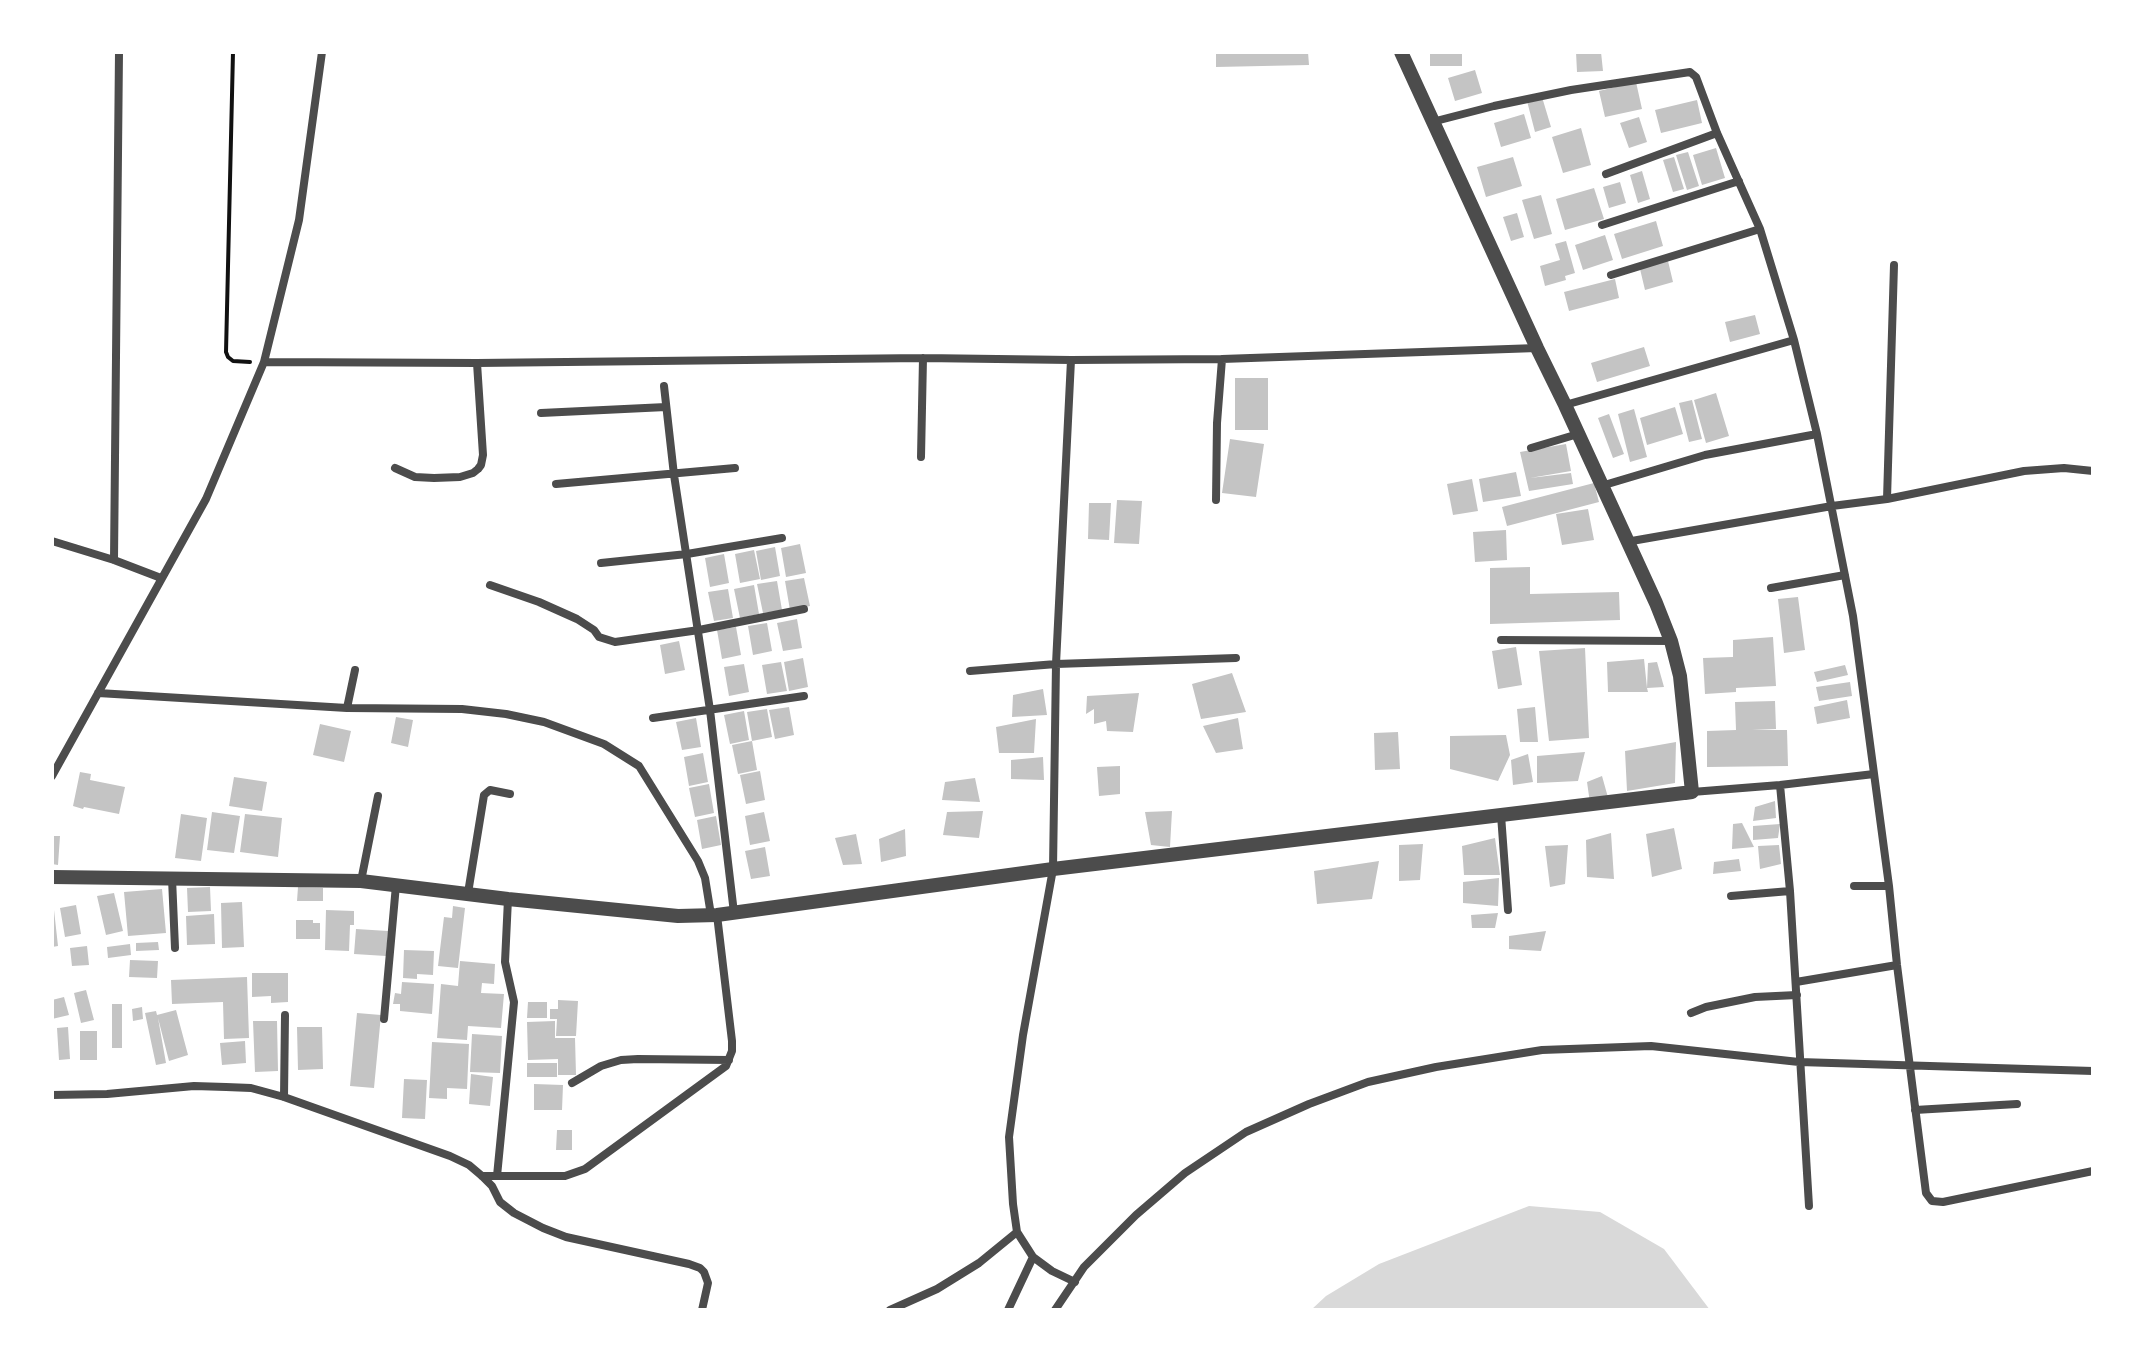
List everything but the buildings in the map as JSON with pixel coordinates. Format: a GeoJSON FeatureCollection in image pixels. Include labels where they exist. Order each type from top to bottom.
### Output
{"type":"FeatureCollection","features":[{"type":"Feature","properties":{"kind":"street"},"geometry":{"type":"LineString","coordinates":[[114,560],[119,52]]}},
{"type":"Feature","properties":{"kind":"street"},"geometry":{"type":"LineString","coordinates":[[52,776],[206,499],[264,362],[299,220],[322,52]]}},
{"type":"Feature","properties":{"kind":"street"},"geometry":{"type":"LineString","coordinates":[[1401,52],[1671,641],[1680,676],[1692,792]]}},
{"type":"Feature","properties":{"kind":"street"},"geometry":{"type":"LineString","coordinates":[[1432,122],[1571,90],[1690,72],[1696,77],[1760,229],[1794,340],[1832,506],[1853,616],[1926,1193],[1932,1201],[1943,1202],[2093,1171]]}},
{"type":"Feature","properties":{"kind":"street"},"geometry":{"type":"LineString","coordinates":[[1606,174],[1717,133]]}},
{"type":"Feature","properties":{"kind":"street"},"geometry":{"type":"LineString","coordinates":[[1602,225],[1739,181]]}},
{"type":"Feature","properties":{"kind":"street"},"geometry":{"type":"LineString","coordinates":[[1611,275],[1760,229]]}},
{"type":"Feature","properties":{"kind":"street"},"geometry":{"type":"LineString","coordinates":[[1887,499],[1894,265]]}},
{"type":"Feature","properties":{"kind":"street"},"geometry":{"type":"LineString","coordinates":[[1565,405],[1794,340]]}},
{"type":"Feature","properties":{"kind":"street"},"geometry":{"type":"LineString","coordinates":[[264,362],[1222,359],[1537,348]]}},
{"type":"Feature","properties":{"kind":"street"},"geometry":{"type":"LineString","coordinates":[[921,457],[923,358]]}},
{"type":"Feature","properties":{"kind":"street"},"geometry":{"type":"LineString","coordinates":[[1216,500],[1222,359]]}},
{"type":"Feature","properties":{"kind":"street"},"geometry":{"type":"LineString","coordinates":[[1071,360],[1056,664],[1053,869],[1023,1035],[1009,1137],[1017,1232],[1033,1257],[1075,1282]]}},
{"type":"Feature","properties":{"kind":"street"},"geometry":{"type":"LineString","coordinates":[[395,468],[415,477],[434,478],[460,477],[478,469],[483,455],[477,363]]}},
{"type":"Feature","properties":{"kind":"street"},"geometry":{"type":"LineString","coordinates":[[664,386],[674,475],[710,710],[734,913]]}},
{"type":"Feature","properties":{"kind":"street"},"geometry":{"type":"LineString","coordinates":[[541,413],[666,407]]}},
{"type":"Feature","properties":{"kind":"street"},"geometry":{"type":"LineString","coordinates":[[1531,448],[1578,434]]}},
{"type":"Feature","properties":{"kind":"street"},"geometry":{"type":"LineString","coordinates":[[1601,486],[1705,455],[1817,434]]}},
{"type":"Feature","properties":{"kind":"street"},"geometry":{"type":"LineString","coordinates":[[556,484],[735,468]]}},
{"type":"Feature","properties":{"kind":"street"},"geometry":{"type":"LineString","coordinates":[[1626,542],[1887,499],[2024,471],[2064,468],[2093,471]]}},
{"type":"Feature","properties":{"kind":"street"},"geometry":{"type":"LineString","coordinates":[[601,563],[687,554],[782,538]]}},
{"type":"Feature","properties":{"kind":"street"},"geometry":{"type":"LineString","coordinates":[[52,541],[161,578]]}},
{"type":"Feature","properties":{"kind":"street"},"geometry":{"type":"LineString","coordinates":[[1771,588],[1845,575]]}},
{"type":"Feature","properties":{"kind":"street"},"geometry":{"type":"LineString","coordinates":[[490,585],[577,619],[606,640],[699,630],[804,609]]}},
{"type":"Feature","properties":{"kind":"street"},"geometry":{"type":"LineString","coordinates":[[1501,640],[1671,641]]}},
{"type":"Feature","properties":{"kind":"street"},"geometry":{"type":"LineString","coordinates":[[970,671],[1056,664],[1236,658]]}},
{"type":"Feature","properties":{"kind":"street"},"geometry":{"type":"LineString","coordinates":[[347,708],[355,670]]}},
{"type":"Feature","properties":{"kind":"street"},"geometry":{"type":"LineString","coordinates":[[98,693],[347,708],[462,709],[506,714],[544,722],[604,744],[639,766],[698,861],[705,878],[714,915],[732,1041],[729,1060],[718,1073],[585,1169],[565,1176],[482,1176]]}},
{"type":"Feature","properties":{"kind":"street"},"geometry":{"type":"LineString","coordinates":[[653,718],[804,696]]}},
{"type":"Feature","properties":{"kind":"street"},"geometry":{"type":"LineString","coordinates":[[52,877],[361,881],[678,916],[714,915],[1053,869],[1692,792],[1874,774]]}},
{"type":"Feature","properties":{"kind":"street"},"geometry":{"type":"LineString","coordinates":[[1780,785],[1790,891],[1809,1206]]}},
{"type":"Feature","properties":{"kind":"street"},"geometry":{"type":"LineString","coordinates":[[468,893],[484,795],[490,790],[510,794]]}},
{"type":"Feature","properties":{"kind":"street"},"geometry":{"type":"LineString","coordinates":[[361,881],[378,796]]}},
{"type":"Feature","properties":{"kind":"street"},"geometry":{"type":"LineString","coordinates":[[1501,815],[1508,910]]}},
{"type":"Feature","properties":{"kind":"street"},"geometry":{"type":"LineString","coordinates":[[172,877],[175,948]]}},
{"type":"Feature","properties":{"kind":"street"},"geometry":{"type":"LineString","coordinates":[[384,1019],[396,884]]}},
{"type":"Feature","properties":{"kind":"street"},"geometry":{"type":"LineString","coordinates":[[1854,886],[1889,886]]}},
{"type":"Feature","properties":{"kind":"street"},"geometry":{"type":"LineString","coordinates":[[1731,896],[1790,891]]}},
{"type":"Feature","properties":{"kind":"street"},"geometry":{"type":"LineString","coordinates":[[497,1176],[514,1002],[505,962],[508,899]]}},
{"type":"Feature","properties":{"kind":"street"},"geometry":{"type":"LineString","coordinates":[[1796,982],[1897,965]]}},
{"type":"Feature","properties":{"kind":"street"},"geometry":{"type":"LineString","coordinates":[[1691,1013],[1755,997],[1797,995]]}},
{"type":"Feature","properties":{"kind":"street"},"geometry":{"type":"LineString","coordinates":[[284,1097],[285,1015]]}},
{"type":"Feature","properties":{"kind":"street"},"geometry":{"type":"LineString","coordinates":[[1055,1310],[1084,1267],[1136,1215],[1197,1165],[1246,1132],[1368,1082],[1436,1067],[1542,1050],[1651,1046],[1799,1062],[2093,1071]]}},
{"type":"Feature","properties":{"kind":"street"},"geometry":{"type":"LineString","coordinates":[[572,1083],[601,1066],[621,1060],[729,1060]]}},
{"type":"Feature","properties":{"kind":"street"},"geometry":{"type":"LineString","coordinates":[[52,1095],[204,1086],[251,1088],[284,1097],[469,1165],[492,1186],[500,1202],[543,1228],[566,1237],[700,1268],[708,1283],[702,1310]]}},
{"type":"Feature","properties":{"kind":"street"},"geometry":{"type":"LineString","coordinates":[[1915,1110],[2017,1104]]}},
{"type":"Feature","properties":{"kind":"street"},"geometry":{"type":"LineString","coordinates":[[890,1310],[937,1289],[979,1263],[1017,1232]]}},
{"type":"Feature","properties":{"kind":"street"},"geometry":{"type":"LineString","coordinates":[[1008,1310],[1033,1257]]}},
{"type":"Feature","properties":{"kind":"path"},"geometry":{"type":"LineString","coordinates":[[233,52],[226,352],[233,361],[264,362]]}},
{"type":"Feature","properties":{"kind":"shaded area"},"geometry":{"type":"Polygon","coordinates":[[[1529,1206],[1600,1212],[1664,1249],[1710,1310],[1311,1310],[1326,1296],[1379,1264],[1529,1206]]]}}]}
